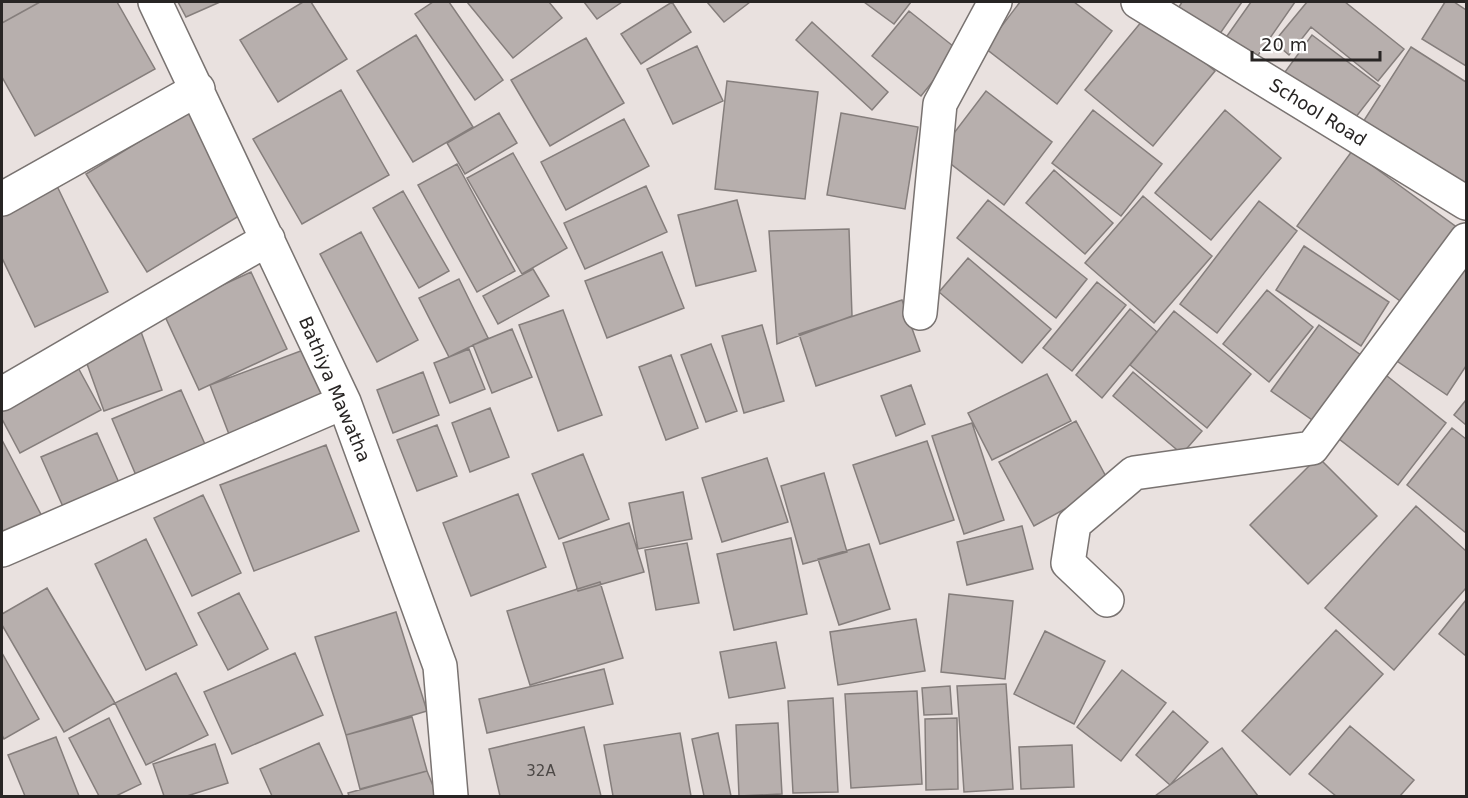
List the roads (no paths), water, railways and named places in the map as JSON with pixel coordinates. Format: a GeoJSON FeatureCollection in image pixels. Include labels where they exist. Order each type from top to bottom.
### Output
{"type":"FeatureCollection","features":[{"type":"Feature","properties":{"kind":"street","name":"Bathiya Mawatha"},"geometry":{"type":"LineString","coordinates":[[155,2],[344,402],[440,666],[451,796]]}},
{"type":"Feature","properties":{"kind":"street"},"geometry":{"type":"LineString","coordinates":[[920,313],[940,104],[995,2]]}},
{"type":"Feature","properties":{"kind":"street","name":"School Road"},"geometry":{"type":"LineString","coordinates":[[1138,2],[1467,203]]}},
{"type":"Feature","properties":{"kind":"street"},"geometry":{"type":"LineString","coordinates":[[2,199],[198,89]]}},
{"type":"Feature","properties":{"kind":"street"},"geometry":{"type":"LineString","coordinates":[[2,394],[268,239]]}},
{"type":"Feature","properties":{"kind":"street"},"geometry":{"type":"LineString","coordinates":[[1107,600],[1068,563],[1074,524],[1134,473],[1312,448],[1467,240]]}},
{"type":"Feature","properties":{"kind":"street"},"geometry":{"type":"LineString","coordinates":[[2,550],[344,402]]}}]}
